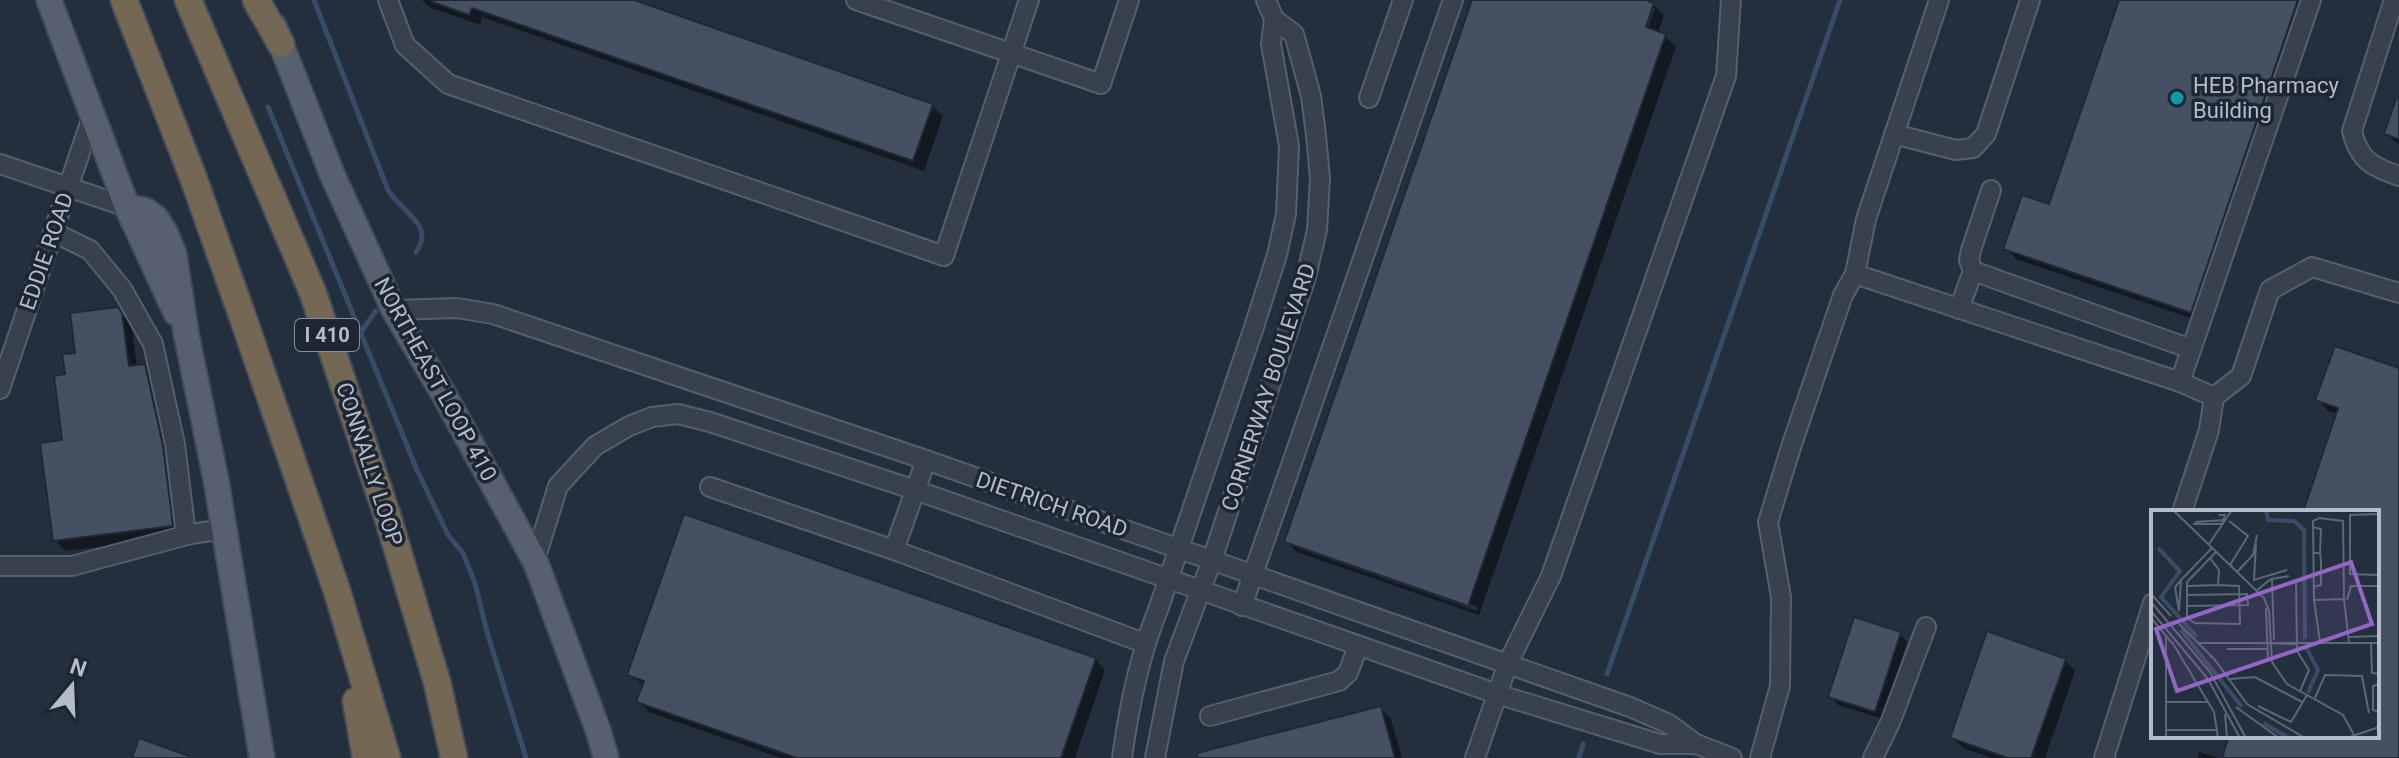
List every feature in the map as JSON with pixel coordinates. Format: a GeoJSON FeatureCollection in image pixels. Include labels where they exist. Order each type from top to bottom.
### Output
{"type":"FeatureCollection","features":[{"type":"Feature","properties":{"kind":"highway"},"geometry":{"type":"LineString","coordinates":[[124,0],[193,177],[337,591],[387,758]]}},
{"type":"Feature","properties":{"kind":"highway","name":"CONNALLY LOOP"},"geometry":{"type":"LineString","coordinates":[[188,0],[313,293],[388,518],[457,758]]}},
{"type":"Feature","properties":{"kind":"highway"},"geometry":{"type":"LineString","coordinates":[[256,0],[281,44]]}},
{"type":"Feature","properties":{"kind":"highway"},"geometry":{"type":"LineString","coordinates":[[337,591],[366,758]]}},
{"type":"Feature","properties":{"kind":"main road"},"geometry":{"type":"LineString","coordinates":[[49,0],[127,207],[145,210],[156,218],[174,254],[262,758]]}},
{"type":"Feature","properties":{"kind":"main road","name":"NORTHEAST LOOP 410"},"geometry":{"type":"LineString","coordinates":[[264,0],[332,174],[394,310],[535,560],[606,758]]}},
{"type":"Feature","properties":{"kind":"street"},"geometry":{"type":"LineString","coordinates":[[388,0],[405,45],[448,84],[944,256],[1029,0]]}},
{"type":"Feature","properties":{"kind":"street"},"geometry":{"type":"LineString","coordinates":[[856,0],[1101,84],[1129,0]]}},
{"type":"Feature","properties":{"kind":"street","name":"CORNERWAY BOULEVARD"},"geometry":{"type":"LineString","coordinates":[[1122,758],[1144,643],[1272,270],[1286,214],[1289,146],[1271,44],[1274,19],[1266,0]]}},
{"type":"Feature","properties":{"kind":"street"},"geometry":{"type":"LineString","coordinates":[[1369,98],[1403,0]]}},
{"type":"Feature","properties":{"kind":"street"},"geometry":{"type":"LineString","coordinates":[[1242,606],[1453,0]]}},
{"type":"Feature","properties":{"kind":"street"},"geometry":{"type":"LineString","coordinates":[[1475,758],[1508,663],[1551,576],[1726,76],[1731,0]]}},
{"type":"Feature","properties":{"kind":"street"},"geometry":{"type":"LineString","coordinates":[[1760,758],[1780,686],[1781,597],[1768,522],[1843,295],[1855,274],[1866,219],[1939,0]]}},
{"type":"Feature","properties":{"kind":"street"},"geometry":{"type":"LineString","coordinates":[[1894,134],[1956,150],[1973,148],[1986,134],[2030,0]]}},
{"type":"Feature","properties":{"kind":"street"},"geometry":{"type":"LineString","coordinates":[[2180,382],[2311,0]]}},
{"type":"Feature","properties":{"kind":"street"},"geometry":{"type":"LineString","coordinates":[[2394,0],[2352,131],[2356,148],[2374,168],[2399,176]]}},
{"type":"Feature","properties":{"kind":"street","name":"CORNERWAY BOULEVARD"},"geometry":{"type":"LineString","coordinates":[[1155,758],[1174,661],[1212,560],[1306,277],[1317,230],[1320,179],[1311,96],[1294,34],[1274,19]]}},
{"type":"Feature","properties":{"kind":"street","name":"EDDIE ROAD"},"geometry":{"type":"LineString","coordinates":[[0,389],[93,114]]}},
{"type":"Feature","properties":{"kind":"street"},"geometry":{"type":"LineString","coordinates":[[0,164],[127,207]]}},
{"type":"Feature","properties":{"kind":"street"},"geometry":{"type":"LineString","coordinates":[[1959,309],[1973,271],[1969,260],[1991,190]]}},
{"type":"Feature","properties":{"kind":"street"},"geometry":{"type":"LineString","coordinates":[[53,232],[90,250],[114,279],[153,344],[175,444],[186,535]]}},
{"type":"Feature","properties":{"kind":"street"},"geometry":{"type":"LineString","coordinates":[[2183,510],[2209,430],[2214,397],[2241,376],[2270,290],[2312,267],[2399,293]]}},
{"type":"Feature","properties":{"kind":"street"},"geometry":{"type":"LineString","coordinates":[[1973,271],[2191,349]]}},
{"type":"Feature","properties":{"kind":"street"},"geometry":{"type":"LineString","coordinates":[[1855,274],[2180,382],[2214,397]]}},
{"type":"Feature","properties":{"kind":"street","name":"DIETRICH ROAD"},"geometry":{"type":"LineString","coordinates":[[394,310],[457,308],[493,314],[926,460],[1508,663],[1630,707],[1669,724],[1696,744],[1732,758]]}},
{"type":"Feature","properties":{"kind":"street"},"geometry":{"type":"LineString","coordinates":[[156,357],[187,341]]}},
{"type":"Feature","properties":{"kind":"street"},"geometry":{"type":"LineString","coordinates":[[678,414],[688,380]]}},
{"type":"Feature","properties":{"kind":"street","name":"DIETRICH ROAD"},"geometry":{"type":"LineString","coordinates":[[535,560],[558,486],[595,446],[629,426],[652,417],[678,414],[915,490],[1497,694],[1660,744],[1696,744]]}},
{"type":"Feature","properties":{"kind":"street"},"geometry":{"type":"LineString","coordinates":[[894,550],[926,460]]}},
{"type":"Feature","properties":{"kind":"street"},"geometry":{"type":"LineString","coordinates":[[710,487],[894,550],[1144,643]]}},
{"type":"Feature","properties":{"kind":"street"},"geometry":{"type":"LineString","coordinates":[[0,566],[72,566],[186,535],[224,529]]}},
{"type":"Feature","properties":{"kind":"street"},"geometry":{"type":"LineString","coordinates":[[2104,758],[2151,609]]}},
{"type":"Feature","properties":{"kind":"street"},"geometry":{"type":"LineString","coordinates":[[1873,758],[1890,723],[1926,627]]}},
{"type":"Feature","properties":{"kind":"street"},"geometry":{"type":"LineString","coordinates":[[1210,716],[1339,681],[1348,673],[1358,646]]}},
{"type":"Feature","properties":{"kind":"building"},"geometry":{"type":"Polygon","coordinates":[[[432,0],[634,0],[933,104],[913,161],[472,8],[469,15],[432,0]]]}},
{"type":"Feature","properties":{"kind":"building"},"geometry":{"type":"Polygon","coordinates":[[[1472,0],[1646,0],[1654,3],[1646,27],[1666,34],[1468,606],[1284,542],[1472,0]]]}},
{"type":"Feature","properties":{"kind":"building","name":"HEB Pharmacy Building"},"geometry":{"type":"Polygon","coordinates":[[[2119,0],[2298,0],[2191,313],[2003,249],[2022,195],[2049,204],[2119,0]]]}},
{"type":"Feature","properties":{"kind":"building"},"geometry":{"type":"Polygon","coordinates":[[[2399,96],[2399,139],[2384,134],[2399,96]]]}},
{"type":"Feature","properties":{"kind":"building"},"geometry":{"type":"Polygon","coordinates":[[[118,307],[122,313],[129,366],[145,364],[163,446],[173,526],[53,541],[40,443],[62,440],[54,376],[65,374],[62,354],[75,353],[70,313],[118,307]]]}},
{"type":"Feature","properties":{"kind":"building"},"geometry":{"type":"Polygon","coordinates":[[[2335,346],[2399,368],[2399,758],[2222,758],[2228,738],[2379,738],[2379,510],[2304,510],[2338,408],[2315,400],[2335,346]]]}},
{"type":"Feature","properties":{"kind":"building"},"geometry":{"type":"Polygon","coordinates":[[[684,514],[1096,658],[1061,758],[797,758],[636,702],[644,681],[627,675],[684,514]]]}},
{"type":"Feature","properties":{"kind":"building"},"geometry":{"type":"Polygon","coordinates":[[[1854,617],[1901,632],[1875,712],[1828,697],[1854,617]]]}},
{"type":"Feature","properties":{"kind":"building"},"geometry":{"type":"Polygon","coordinates":[[[1987,631],[2066,659],[2031,758],[2008,758],[1950,738],[1987,631]]]}},
{"type":"Feature","properties":{"kind":"building"},"geometry":{"type":"Polygon","coordinates":[[[1381,706],[1395,758],[1198,758],[1197,753],[1381,706]]]}},
{"type":"Feature","properties":{"kind":"building"},"geometry":{"type":"Polygon","coordinates":[[[139,738],[189,756],[189,758],[132,758],[139,738]]]}},
{"type":"Feature","properties":{"kind":"waterway"},"geometry":{"type":"LineString","coordinates":[[314,0],[388,190],[419,226],[422,234],[416,252]]}},
{"type":"Feature","properties":{"kind":"waterway"},"geometry":{"type":"LineString","coordinates":[[1607,674],[1840,0]]}},
{"type":"Feature","properties":{"kind":"waterway"},"geometry":{"type":"LineString","coordinates":[[268,107],[417,470],[448,535],[463,553],[475,583],[526,758]]}},
{"type":"Feature","properties":{"kind":"waterway"},"geometry":{"type":"LineString","coordinates":[[361,332],[376,311]]}},
{"type":"Feature","properties":{"kind":"waterway"},"geometry":{"type":"LineString","coordinates":[[1579,758],[1583,744]]}},
{"type":"Feature","properties":{"kind":"place","name":"HEB Pharmacy Building"},"geometry":{"type":"Point","coordinates":[2177,98]}}]}
